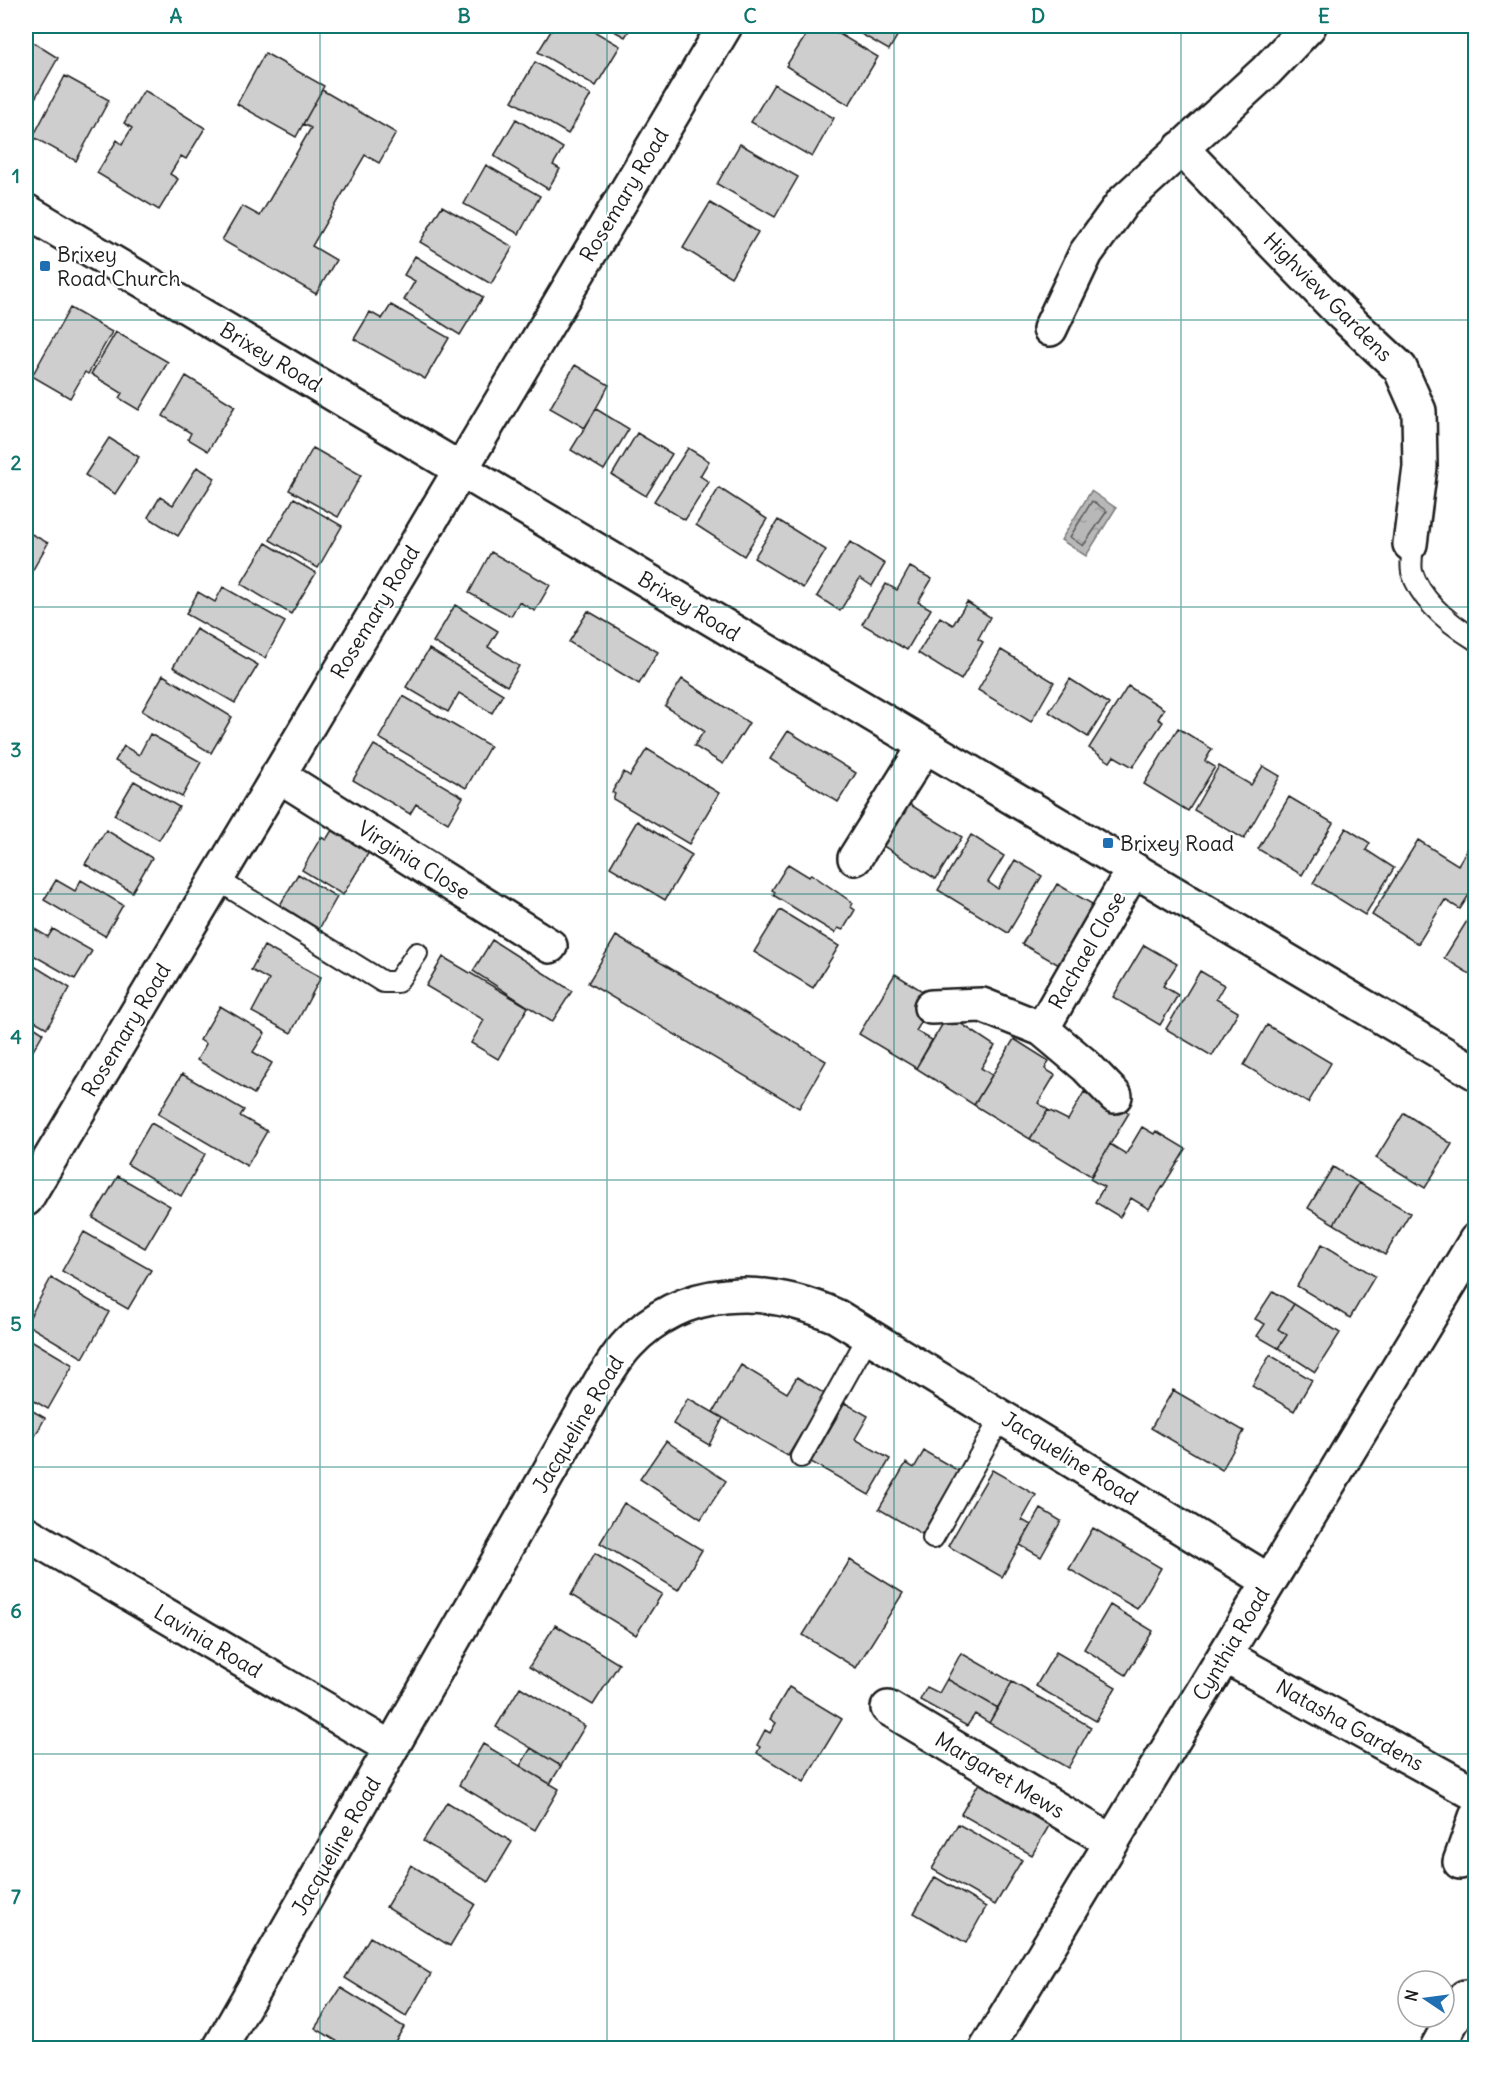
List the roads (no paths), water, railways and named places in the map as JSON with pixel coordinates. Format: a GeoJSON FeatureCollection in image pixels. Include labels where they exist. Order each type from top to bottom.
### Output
{"type":"FeatureCollection","features":[{"type":"Feature","properties":{"kind":"street","name":"Rosemary Road"},"geometry":{"type":"LineString","coordinates":[[26,1199],[725,26]]}},
{"type":"Feature","properties":{"kind":"street"},"geometry":{"type":"LineString","coordinates":[[1050,329],[1086,253],[1124,202],[1266,71],[1309,26]]}},
{"type":"Feature","properties":{"kind":"street","name":"Highview Gardens"},"geometry":{"type":"LineString","coordinates":[[1181,148],[1342,314],[1400,368],[1419,411],[1420,467],[1410,544]]}},
{"type":"Feature","properties":{"kind":"street","name":"Brixey Road"},"geometry":{"type":"LineString","coordinates":[[26,211],[1476,1073]]}},
{"type":"Feature","properties":{"kind":"street"},"geometry":{"type":"LineString","coordinates":[[855,858],[925,746]]}},
{"type":"Feature","properties":{"kind":"street","name":"Virginia Close"},"geometry":{"type":"LineString","coordinates":[[278,775],[550,946]]}},
{"type":"Feature","properties":{"kind":"street","name":"Rachael Close"},"geometry":{"type":"LineString","coordinates":[[1042,1029],[1133,870]]}},
{"type":"Feature","properties":{"kind":"street","name":"Rachael Close"},"geometry":{"type":"LineString","coordinates":[[931,1007],[982,1005],[1042,1029],[1086,1066],[1115,1095]]}},
{"type":"Feature","properties":{"kind":"street","name":"Cynthia Road"},"geometry":{"type":"LineString","coordinates":[[987,2049],[1476,1240]]}},
{"type":"Feature","properties":{"kind":"street","name":"Jacqueline Road"},"geometry":{"type":"LineString","coordinates":[[220,2049],[601,1381],[627,1344],[649,1325],[677,1309],[735,1293],[761,1294],[812,1306],[869,1335],[1269,1581]]}},
{"type":"Feature","properties":{"kind":"street","name":"Lavinia Road"},"geometry":{"type":"LineString","coordinates":[[26,1533],[391,1748]]}},
{"type":"Feature","properties":{"kind":"street","name":"Natasha Gardens"},"geometry":{"type":"LineString","coordinates":[[1225,1656],[1476,1794]]}},
{"type":"Feature","properties":{"kind":"street","name":"Margaret Mews"},"geometry":{"type":"LineString","coordinates":[[888,1708],[1112,1842]]}},
{"type":"Feature","properties":{"kind":"street"},"geometry":{"type":"LineString","coordinates":[[1460,1862],[1476,1817]]}},
{"type":"Feature","properties":{"kind":"street"},"geometry":{"type":"LineString","coordinates":[[1437,2049],[1465,1997]]}},
{"type":"Feature","properties":{"kind":"lane"},"geometry":{"type":"LineString","coordinates":[[1410,544],[1411,569],[1418,587],[1440,614],[1476,640]]}},
{"type":"Feature","properties":{"kind":"lane"},"geometry":{"type":"LineString","coordinates":[[216,879],[383,982],[397,982],[417,953]]}},
{"type":"Feature","properties":{"kind":"lane"},"geometry":{"type":"LineString","coordinates":[[801,1457],[869,1335]]}},
{"type":"Feature","properties":{"kind":"lane"},"geometry":{"type":"LineString","coordinates":[[933,1538],[1002,1416]]}},
{"type":"Feature","properties":{"kind":"water"},"geometry":{"type":"Polygon","coordinates":[[[1091,491],[1116,508],[1086,556],[1061,540],[1091,491]]]}},
{"type":"Feature","properties":{"kind":"place","name":"Brixey Road Church"},"geometry":{"type":"Point","coordinates":[45,266]}},
{"type":"Feature","properties":{"kind":"place","name":"Brixey Road"},"geometry":{"type":"Point","coordinates":[1108,843]}}]}
